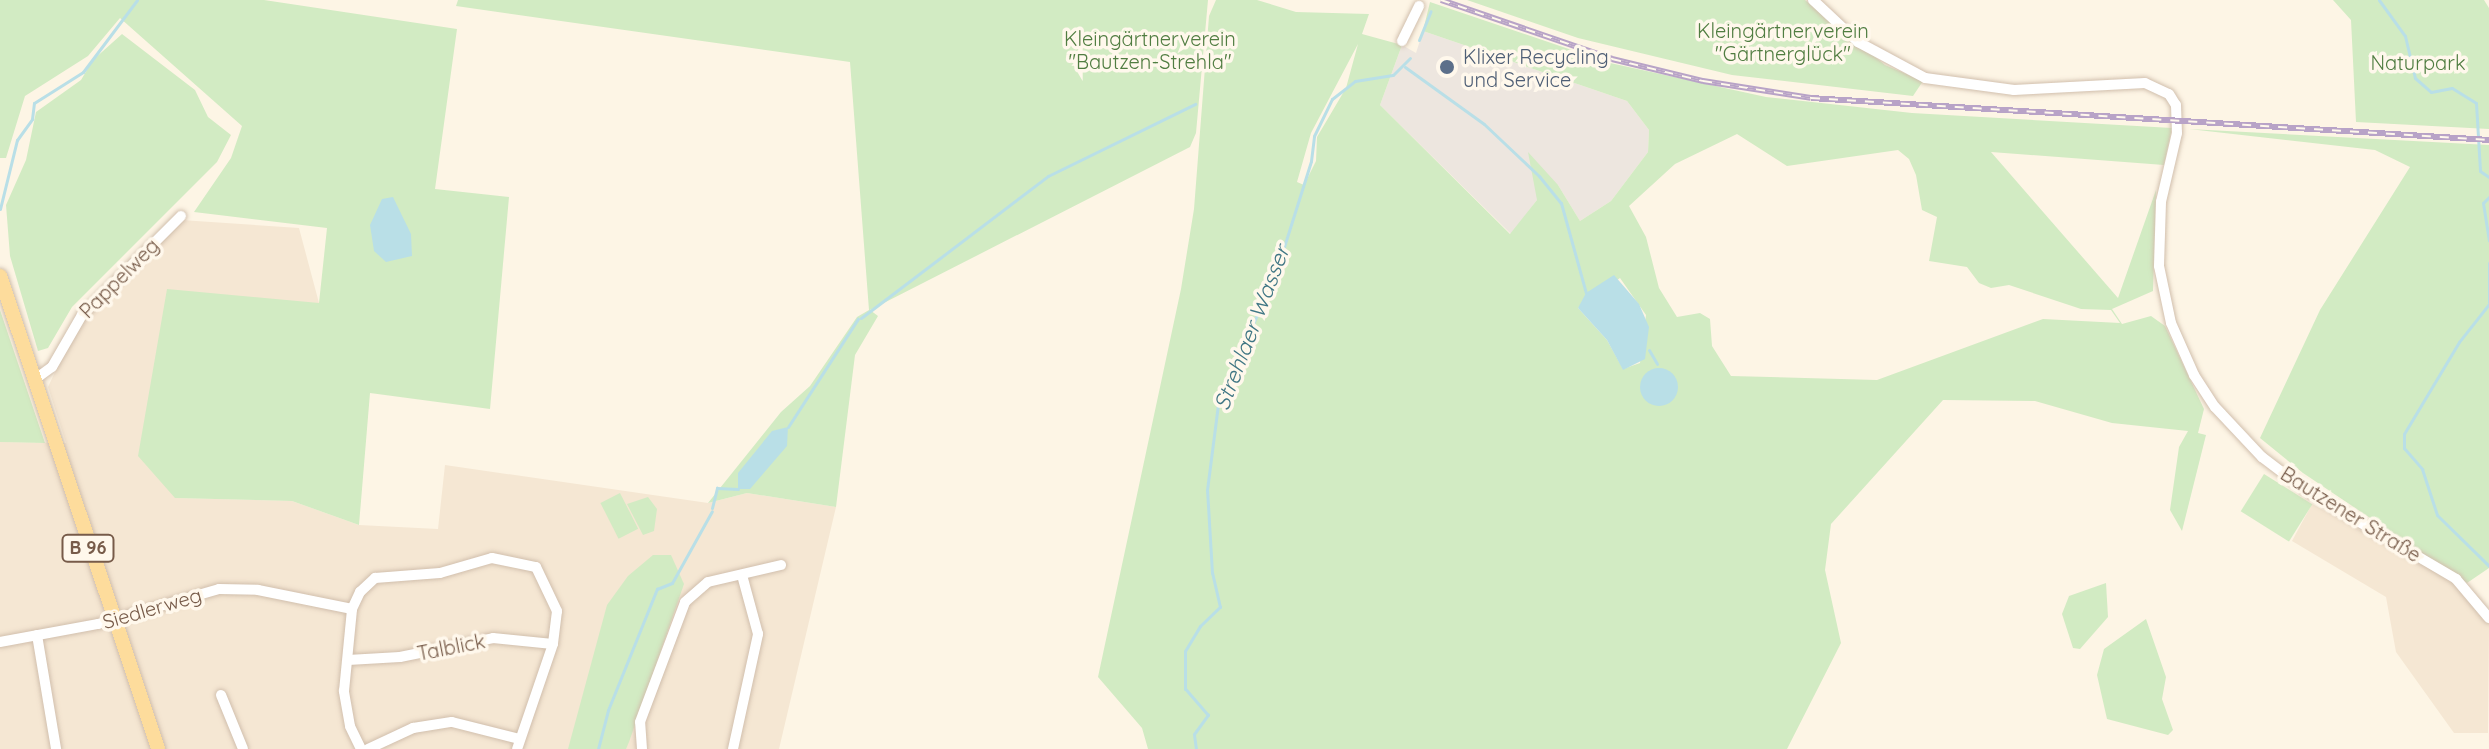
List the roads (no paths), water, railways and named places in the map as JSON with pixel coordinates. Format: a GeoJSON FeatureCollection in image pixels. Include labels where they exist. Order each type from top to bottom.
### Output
{"type":"FeatureCollection","features":[{"type":"Feature","properties":{"kind":"main road","name":"B 96"},"geometry":{"type":"LineString","coordinates":[[0,276],[112,620],[158,749]]}},
{"type":"Feature","properties":{"kind":"street","name":"Bautzener Straße"},"geometry":{"type":"LineString","coordinates":[[1813,0],[1858,42],[1925,78],[2014,90],[2138,82],[2158,86],[2176,105],[2175,142],[2161,202],[2159,266],[2176,338],[2215,407],[2290,479],[2456,579],[2489,618]]}},
{"type":"Feature","properties":{"kind":"street"},"geometry":{"type":"LineString","coordinates":[[1402,41],[1419,6]]}},
{"type":"Feature","properties":{"kind":"street","name":"Pappelweg"},"geometry":{"type":"LineString","coordinates":[[34,380],[52,367],[82,315],[181,216]]}},
{"type":"Feature","properties":{"kind":"street"},"geometry":{"type":"LineString","coordinates":[[361,749],[345,711],[352,609],[375,578],[440,573],[492,558],[521,561],[536,567],[553,596],[553,644],[518,744],[452,722],[413,728],[368,749]]}},
{"type":"Feature","properties":{"kind":"street"},"geometry":{"type":"LineString","coordinates":[[642,749],[640,722],[679,610],[708,582],[781,565]]}},
{"type":"Feature","properties":{"kind":"street"},"geometry":{"type":"LineString","coordinates":[[733,749],[758,634],[742,575]]}},
{"type":"Feature","properties":{"kind":"street","name":"Siedlerweg"},"geometry":{"type":"LineString","coordinates":[[0,642],[112,620],[219,589],[258,590],[352,609]]}},
{"type":"Feature","properties":{"kind":"street"},"geometry":{"type":"LineString","coordinates":[[37,635],[56,749]]}},
{"type":"Feature","properties":{"kind":"street","name":"Talblick"},"geometry":{"type":"LineString","coordinates":[[348,660],[400,657],[493,638],[553,644]]}},
{"type":"Feature","properties":{"kind":"street"},"geometry":{"type":"LineString","coordinates":[[221,695],[243,749]]}},
{"type":"Feature","properties":{"kind":"water"},"geometry":{"type":"Polygon","coordinates":[[[393,197],[411,234],[412,256],[386,262],[374,251],[370,225],[382,199],[393,197]]]}},
{"type":"Feature","properties":{"kind":"water"},"geometry":{"type":"Polygon","coordinates":[[[1614,275],[1639,304],[1649,327],[1645,359],[1623,370],[1607,340],[1578,308],[1586,293],[1614,275]]]}},
{"type":"Feature","properties":{"kind":"water"},"geometry":{"type":"Polygon","coordinates":[[[1659,368],[1673,373],[1678,387],[1673,401],[1659,406],[1645,401],[1640,387],[1645,373],[1659,368]]]}},
{"type":"Feature","properties":{"kind":"water"},"geometry":{"type":"Polygon","coordinates":[[[788,427],[787,446],[750,489],[738,489],[738,473],[772,431],[788,427]]]}},
{"type":"Feature","properties":{"kind":"waterway"},"geometry":{"type":"LineString","coordinates":[[0,209],[17,140],[32,119],[34,103],[83,72],[137,0]]}},
{"type":"Feature","properties":{"kind":"waterway"},"geometry":{"type":"LineString","coordinates":[[2379,0],[2405,36],[2415,78],[2431,92],[2452,88],[2476,103],[2480,171],[2489,177]]}},
{"type":"Feature","properties":{"kind":"waterway"},"geometry":{"type":"LineString","coordinates":[[1419,40],[1431,11]]}},
{"type":"Feature","properties":{"kind":"waterway","name":"Strehlaer Wasser"},"geometry":{"type":"LineString","coordinates":[[1196,749],[1194,734],[1208,715],[1185,689],[1185,651],[1200,626],[1220,607],[1212,573],[1207,490],[1218,404],[1277,269],[1311,161],[1314,136],[1332,99],[1355,81],[1393,75],[1410,58]]}},
{"type":"Feature","properties":{"kind":"waterway"},"geometry":{"type":"LineString","coordinates":[[1405,67],[1484,124],[1539,176],[1561,203],[1586,293]]}},
{"type":"Feature","properties":{"kind":"waterway"},"geometry":{"type":"LineString","coordinates":[[861,318],[1048,176],[1195,104]]}},
{"type":"Feature","properties":{"kind":"waterway"},"geometry":{"type":"LineString","coordinates":[[2489,197],[2483,203],[2489,241]]}},
{"type":"Feature","properties":{"kind":"waterway"},"geometry":{"type":"LineString","coordinates":[[2489,263],[2489,302]]}},
{"type":"Feature","properties":{"kind":"waterway"},"geometry":{"type":"LineString","coordinates":[[2489,304],[2459,342],[2404,434],[2404,448],[2422,469],[2437,515],[2489,566]]}},
{"type":"Feature","properties":{"kind":"waterway"},"geometry":{"type":"LineString","coordinates":[[788,427],[858,319]]}},
{"type":"Feature","properties":{"kind":"waterway"},"geometry":{"type":"LineString","coordinates":[[1649,350],[1657,364]]}},
{"type":"Feature","properties":{"kind":"waterway"},"geometry":{"type":"LineString","coordinates":[[712,508],[717,488],[738,489]]}},
{"type":"Feature","properties":{"kind":"waterway"},"geometry":{"type":"LineString","coordinates":[[598,749],[608,710],[657,589],[672,583],[712,511]]}},
{"type":"Feature","properties":{"kind":"railway"},"geometry":{"type":"LineString","coordinates":[[1441,0],[1612,59],[1703,81],[1811,98],[2489,140]]}},
{"type":"Feature","properties":{"kind":"place","name":"Klixer Recycling und Service"},"geometry":{"type":"Point","coordinates":[1447,67]}},
{"type":"Feature","properties":{"kind":"park label","name":"Kleingärtnerverein \"Gärtnerglück\""},"geometry":{"type":"Point","coordinates":[1783,42]}},
{"type":"Feature","properties":{"kind":"park label","name":"Kleingärtnerverein \"Bautzen-Strehla\""},"geometry":{"type":"Point","coordinates":[1150,50]}},
{"type":"Feature","properties":{"kind":"park label","name":"Naturpark"},"geometry":{"type":"Point","coordinates":[2418,62]}}]}
